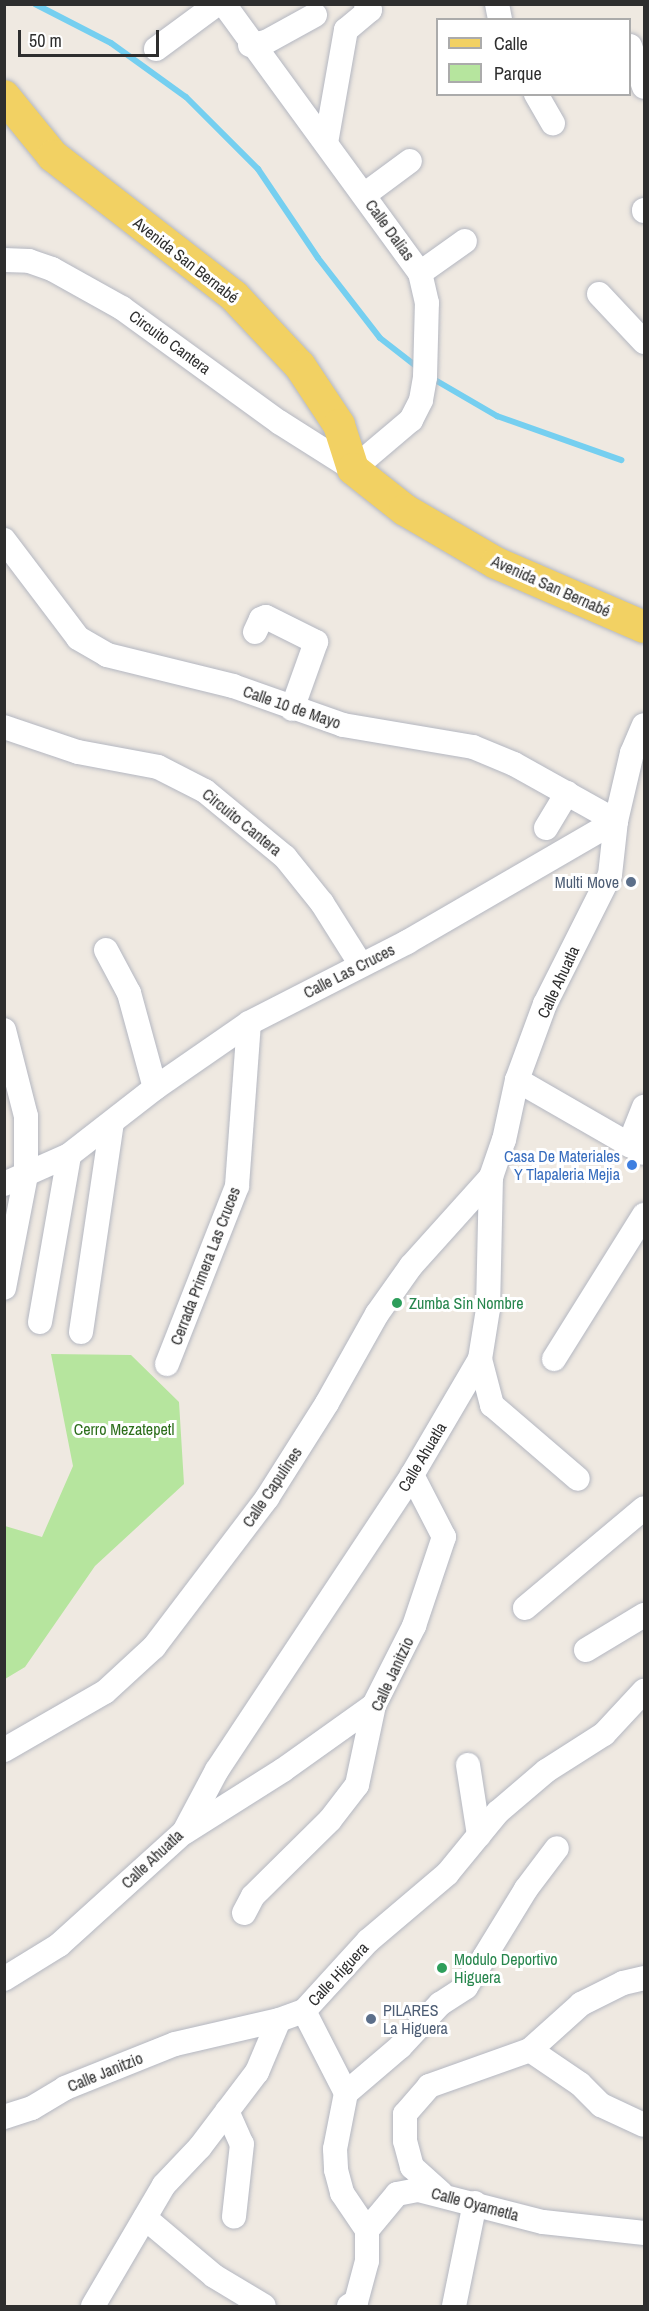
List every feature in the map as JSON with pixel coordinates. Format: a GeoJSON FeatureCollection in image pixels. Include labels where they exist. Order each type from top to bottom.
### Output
{"type":"FeatureCollection","features":[{"type":"Feature","properties":{"kind":"main road","name":"Avenida San Bernabé"},"geometry":{"type":"LineString","coordinates":[[4,96],[53,156],[234,296],[300,366],[339,425],[353,470],[405,510],[496,563],[645,627]]}},
{"type":"Feature","properties":{"kind":"street"},"geometry":{"type":"LineString","coordinates":[[156,49],[217,4]]}},
{"type":"Feature","properties":{"kind":"street","name":"Calle Dalias"},"geometry":{"type":"LineString","coordinates":[[224,4],[250,45],[326,142],[420,273],[427,303],[423,352],[425,377],[422,400],[397,436],[353,470]]}},
{"type":"Feature","properties":{"kind":"street"},"geometry":{"type":"LineString","coordinates":[[326,142],[346,30],[368,7]]}},
{"type":"Feature","properties":{"kind":"street"},"geometry":{"type":"LineString","coordinates":[[250,45],[266,42],[315,15]]}},
{"type":"Feature","properties":{"kind":"street"},"geometry":{"type":"LineString","coordinates":[[631,49],[645,87]]}},
{"type":"Feature","properties":{"kind":"street"},"geometry":{"type":"LineString","coordinates":[[537,96],[553,123]]}},
{"type":"Feature","properties":{"kind":"street"},"geometry":{"type":"LineString","coordinates":[[364,195],[410,161]]}},
{"type":"Feature","properties":{"kind":"street"},"geometry":{"type":"LineString","coordinates":[[420,273],[465,241]]}},
{"type":"Feature","properties":{"kind":"street","name":"Circuito Cantera"},"geometry":{"type":"LineString","coordinates":[[4,260],[29,261],[52,269],[122,308],[279,422],[353,470]]}},
{"type":"Feature","properties":{"kind":"street"},"geometry":{"type":"LineString","coordinates":[[599,294],[645,342]]}},
{"type":"Feature","properties":{"kind":"street","name":"Calle 10 de Mayo"},"geometry":{"type":"LineString","coordinates":[[4,540],[78,638],[107,655],[233,686],[292,710],[343,725],[473,747],[616,821]]}},
{"type":"Feature","properties":{"kind":"street"},"geometry":{"type":"LineString","coordinates":[[255,632],[261,619],[266,617],[316,642],[292,710]]}},
{"type":"Feature","properties":{"kind":"street"},"geometry":{"type":"LineString","coordinates":[[616,821],[636,772],[645,725]]}},
{"type":"Feature","properties":{"kind":"street","name":"Circuito Cantera"},"geometry":{"type":"LineString","coordinates":[[4,728],[78,752],[158,767],[205,791],[285,856],[322,903],[361,965]]}},
{"type":"Feature","properties":{"kind":"street"},"geometry":{"type":"LineString","coordinates":[[546,828],[567,794]]}},
{"type":"Feature","properties":{"kind":"street","name":"Calle Las Cruces"},"geometry":{"type":"LineString","coordinates":[[15,1180],[69,1155],[155,1088],[249,1023],[361,965],[616,821]]}},
{"type":"Feature","properties":{"kind":"street","name":"Calle Ahuatla"},"geometry":{"type":"LineString","coordinates":[[4,1979],[59,1945],[184,1832],[217,1770],[412,1475],[480,1359],[488,1309],[491,1177],[504,1140],[517,1080],[545,1004],[610,875],[616,821]]}},
{"type":"Feature","properties":{"kind":"street"},"geometry":{"type":"LineString","coordinates":[[106,950],[129,993],[155,1088]]}},
{"type":"Feature","properties":{"kind":"street","name":"Cerrada Primera Las Cruces"},"geometry":{"type":"LineString","coordinates":[[167,1364],[237,1186],[249,1023]]}},
{"type":"Feature","properties":{"kind":"street"},"geometry":{"type":"LineString","coordinates":[[4,1030],[26,1116],[15,1180],[4,1288]]}},
{"type":"Feature","properties":{"kind":"street"},"geometry":{"type":"LineString","coordinates":[[517,1080],[637,1149],[645,1107]]}},
{"type":"Feature","properties":{"kind":"street"},"geometry":{"type":"LineString","coordinates":[[81,1332],[112,1123]]}},
{"type":"Feature","properties":{"kind":"street"},"geometry":{"type":"LineString","coordinates":[[40,1322],[69,1155]]}},
{"type":"Feature","properties":{"kind":"street","name":"Calle Capulines"},"geometry":{"type":"LineString","coordinates":[[4,1750],[105,1692],[154,1647],[267,1497],[327,1403],[377,1314],[411,1266],[491,1177]]}},
{"type":"Feature","properties":{"kind":"street"},"geometry":{"type":"LineString","coordinates":[[554,1359],[645,1215]]}},
{"type":"Feature","properties":{"kind":"street"},"geometry":{"type":"LineString","coordinates":[[480,1359],[492,1405],[578,1479]]}},
{"type":"Feature","properties":{"kind":"street","name":"Calle Janitzio"},"geometry":{"type":"LineString","coordinates":[[244,1913],[253,1896],[330,1820],[357,1785],[374,1705],[414,1626],[444,1537],[412,1475]]}},
{"type":"Feature","properties":{"kind":"street"},"geometry":{"type":"LineString","coordinates":[[525,1608],[645,1508]]}},
{"type":"Feature","properties":{"kind":"street"},"geometry":{"type":"LineString","coordinates":[[586,1650],[645,1615]]}},
{"type":"Feature","properties":{"kind":"street","name":"Calle Higuera"},"geometry":{"type":"LineString","coordinates":[[279,2020],[304,2011],[368,1941],[447,1874],[498,1812],[546,1772],[604,1734],[645,1691]]}},
{"type":"Feature","properties":{"kind":"street"},"geometry":{"type":"LineString","coordinates":[[184,1832],[283,1770],[374,1705]]}},
{"type":"Feature","properties":{"kind":"street"},"geometry":{"type":"LineString","coordinates":[[468,1765],[479,1835]]}},
{"type":"Feature","properties":{"kind":"street"},"geometry":{"type":"LineString","coordinates":[[346,2093],[400,2047],[440,2004],[466,1987],[526,1889],[557,1848]]}},
{"type":"Feature","properties":{"kind":"street"},"geometry":{"type":"LineString","coordinates":[[445,2196],[412,2167],[405,2141],[405,2114],[429,2086],[530,2050],[581,2004],[623,1983],[645,1978]]}},
{"type":"Feature","properties":{"kind":"street"},"geometry":{"type":"LineString","coordinates":[[304,2011],[346,2093],[335,2149],[336,2170],[342,2193],[367,2230],[367,2262],[356,2302],[349,2307]]}},
{"type":"Feature","properties":{"kind":"street"},"geometry":{"type":"LineString","coordinates":[[93,2307],[164,2185],[257,2072],[279,2020]]}},
{"type":"Feature","properties":{"kind":"street","name":"Calle Janitzio"},"geometry":{"type":"LineString","coordinates":[[4,2117],[32,2108],[65,2088],[175,2044],[279,2020]]}},
{"type":"Feature","properties":{"kind":"street"},"geometry":{"type":"LineString","coordinates":[[530,2050],[580,2084],[601,2105],[645,2125]]}},
{"type":"Feature","properties":{"kind":"street"},"geometry":{"type":"LineString","coordinates":[[227,2111],[242,2144],[234,2217]]}},
{"type":"Feature","properties":{"kind":"street","name":"Calle Oyametla"},"geometry":{"type":"LineString","coordinates":[[367,2230],[397,2194],[418,2190],[543,2222],[645,2233]]}},
{"type":"Feature","properties":{"kind":"street"},"geometry":{"type":"LineString","coordinates":[[454,2307],[475,2203]]}},
{"type":"Feature","properties":{"kind":"street"},"geometry":{"type":"LineString","coordinates":[[145,2218],[222,2281],[264,2307]]}},
{"type":"Feature","properties":{"kind":"green space","name":"Cerro Mezatepetl"},"geometry":{"type":"Polygon","coordinates":[[[51,1354],[131,1355],[179,1402],[184,1484],[95,1566],[25,1667],[5,1679],[5,1526],[42,1537],[73,1466],[51,1354]]]}},
{"type":"Feature","properties":{"kind":"waterway"},"geometry":{"type":"LineString","coordinates":[[35,4],[111,43],[186,97],[258,169],[318,258],[380,338],[420,369]]}},
{"type":"Feature","properties":{"kind":"waterway"},"geometry":{"type":"LineString","coordinates":[[430,377],[497,416],[621,460]]}},
{"type":"Feature","properties":{"kind":"place","name":"Multi Move"},"geometry":{"type":"Point","coordinates":[631,882]}},
{"type":"Feature","properties":{"kind":"place","name":"Casa De Materiales Y Tlapaleria Mejia"},"geometry":{"type":"Point","coordinates":[632,1165]}},
{"type":"Feature","properties":{"kind":"place","name":"Zumba Sin Nombre"},"geometry":{"type":"Point","coordinates":[397,1303]}},
{"type":"Feature","properties":{"kind":"place","name":"Modulo Deportivo Higuera"},"geometry":{"type":"Point","coordinates":[442,1968]}},
{"type":"Feature","properties":{"kind":"place","name":"PILARES La Higuera"},"geometry":{"type":"Point","coordinates":[371,2019]}}]}
